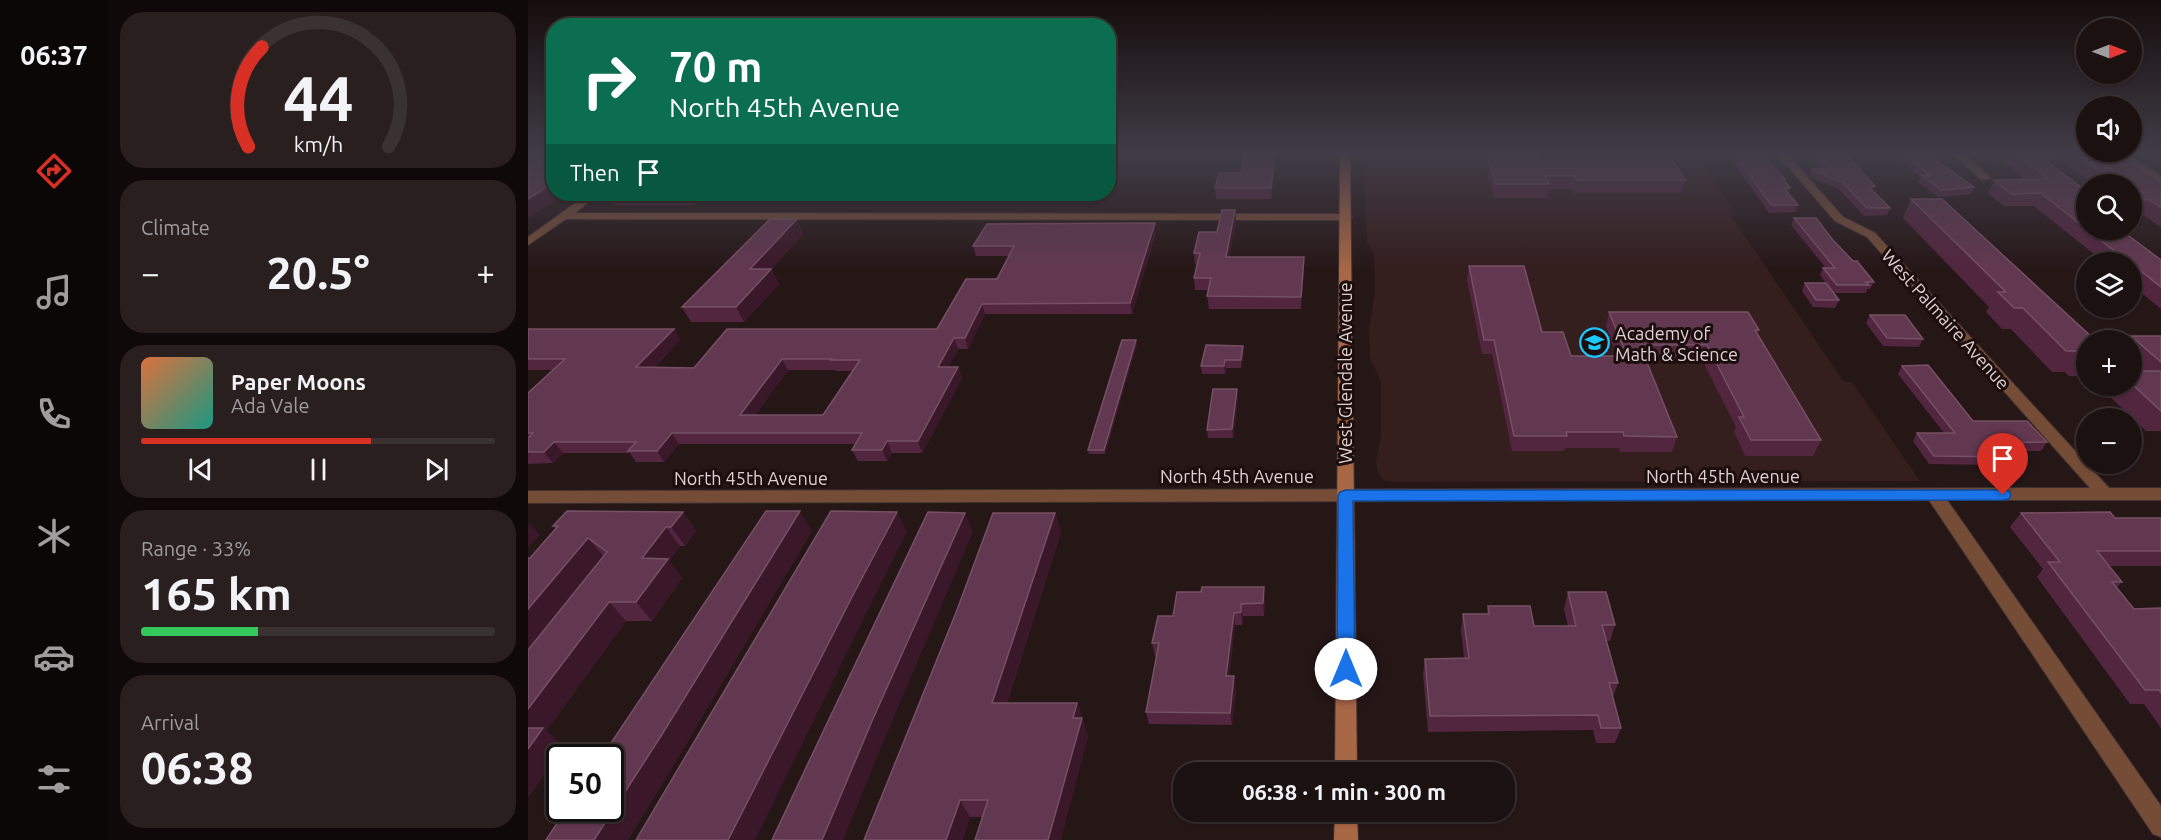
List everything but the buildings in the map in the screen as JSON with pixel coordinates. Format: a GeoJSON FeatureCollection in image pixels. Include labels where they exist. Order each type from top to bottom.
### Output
{"type":"FeatureCollection","features":[{"type":"Feature","properties":{"kind":"main road","name":"West Glendale Avenue"},"geometry":{"type":"LineString","coordinates":[[1346,192],[1346,762]]}},
{"type":"Feature","properties":{"kind":"main road"},"geometry":{"type":"LineString","coordinates":[[1346,822],[1346,840]]}},
{"type":"Feature","properties":{"kind":"street","name":"West Palmaire Avenue"},"geometry":{"type":"LineString","coordinates":[[1815,192],[1839,219],[1871,235],[2105,494]]}},
{"type":"Feature","properties":{"kind":"street"},"geometry":{"type":"LineString","coordinates":[[528,242],[584,201]]}},
{"type":"Feature","properties":{"kind":"street"},"geometry":{"type":"LineString","coordinates":[[563,216],[1346,217]]}},
{"type":"Feature","properties":{"kind":"street","name":"North 45th Avenue"},"geometry":{"type":"LineString","coordinates":[[528,497],[2161,494]]}},
{"type":"Feature","properties":{"kind":"street"},"geometry":{"type":"LineString","coordinates":[[1935,496],[2161,826]]}},
{"type":"Feature","properties":{"kind":"shaded area","name":"Academy of Math & Science"},"geometry":{"type":"Polygon","coordinates":[[[1365,192],[1721,192],[1737,215],[1731,216],[1844,382],[1852,382],[1920,481],[1393,482],[1383,480],[1376,462],[1381,436],[1381,382],[1370,358],[1369,330],[1375,292],[1374,254],[1367,242],[1365,192]]]}},
{"type":"Feature","properties":{"kind":"place","name":"Academy of Math & Science"},"geometry":{"type":"Point","coordinates":[1594,343]}},
{"type":"Feature","properties":{"kind":"route"},"geometry":{"type":"LineString","coordinates":[[1346,669],[1346,496],[2003,495]]}}]}
